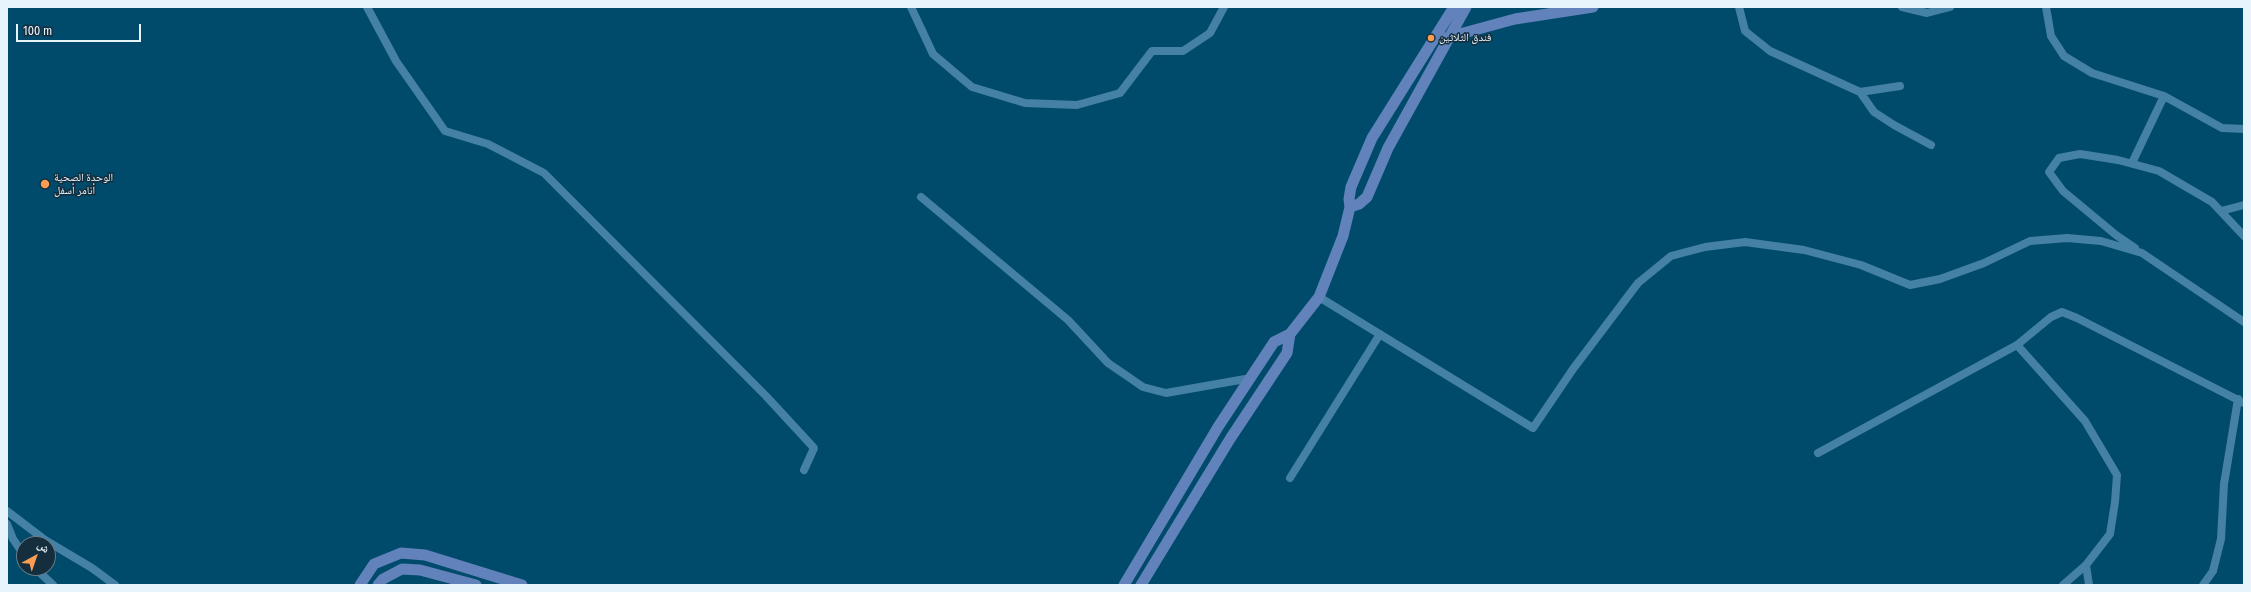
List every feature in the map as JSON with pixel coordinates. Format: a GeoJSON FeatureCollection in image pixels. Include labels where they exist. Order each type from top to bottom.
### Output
{"type":"FeatureCollection","features":[{"type":"Feature","properties":{"kind":"street"},"geometry":{"type":"LineString","coordinates":[[368,7],[396,61],[445,131],[488,144],[544,173],[766,396],[814,448],[804,470]]}},
{"type":"Feature","properties":{"kind":"street"},"geometry":{"type":"LineString","coordinates":[[911,7],[933,54],[972,88],[1025,103],[1078,105],[1120,92],[1152,51],[1183,51],[1210,33],[1224,7]]}},
{"type":"Feature","properties":{"kind":"street"},"geometry":{"type":"LineString","coordinates":[[1124,585],[1218,427],[1274,342],[1290,334],[1319,297],[1335,260],[1350,207],[1349,199],[1352,187],[1372,138],[1454,7]]}},
{"type":"Feature","properties":{"kind":"street"},"geometry":{"type":"LineString","coordinates":[[1350,207],[1359,204],[1367,197],[1388,148],[1466,7]]}},
{"type":"Feature","properties":{"kind":"street"},"geometry":{"type":"LineString","coordinates":[[1434,39],[1450,37],[1514,19],[1593,7]]}},
{"type":"Feature","properties":{"kind":"street"},"geometry":{"type":"LineString","coordinates":[[1739,7],[1745,31],[1770,52],[1860,92],[1874,112],[1894,125],[1932,145]]}},
{"type":"Feature","properties":{"kind":"street"},"geometry":{"type":"LineString","coordinates":[[1902,7],[1927,13],[1950,7]]}},
{"type":"Feature","properties":{"kind":"street"},"geometry":{"type":"LineString","coordinates":[[2046,7],[2050,36],[2064,56],[2092,73],[2164,96],[2222,128],[2244,129]]}},
{"type":"Feature","properties":{"kind":"street"},"geometry":{"type":"LineString","coordinates":[[1860,92],[1900,86]]}},
{"type":"Feature","properties":{"kind":"street"},"geometry":{"type":"LineString","coordinates":[[2132,163],[2164,96]]}},
{"type":"Feature","properties":{"kind":"street"},"geometry":{"type":"LineString","coordinates":[[2244,236],[2212,202],[2160,171],[2132,163],[2080,154],[2059,158],[2049,172],[2063,191],[2116,235],[2244,322]]}},
{"type":"Feature","properties":{"kind":"street"},"geometry":{"type":"LineString","coordinates":[[921,197],[1068,320],[1108,363],[1143,387],[1166,393],[1250,378]]}},
{"type":"Feature","properties":{"kind":"street"},"geometry":{"type":"LineString","coordinates":[[2220,211],[2244,205]]}},
{"type":"Feature","properties":{"kind":"street"},"geometry":{"type":"LineString","coordinates":[[1319,297],[1533,428],[1573,370],[1638,283],[1671,256],[1705,247],[1745,242],[1804,250],[1861,265],[1910,285],[1940,279],[1984,263],[2030,242],[2067,238],[2102,240],[2142,253]]}},
{"type":"Feature","properties":{"kind":"street"},"geometry":{"type":"LineString","coordinates":[[1818,454],[2016,345],[2051,317],[2062,312],[2077,318],[2241,401],[2224,484],[2221,538],[2213,572],[2203,585]]}},
{"type":"Feature","properties":{"kind":"street"},"geometry":{"type":"LineString","coordinates":[[1142,585],[1230,439],[1287,352],[1290,334]]}},
{"type":"Feature","properties":{"kind":"street"},"geometry":{"type":"LineString","coordinates":[[1290,478],[1380,334]]}},
{"type":"Feature","properties":{"kind":"street"},"geometry":{"type":"LineString","coordinates":[[2016,345],[2085,421],[2117,475],[2110,534],[2086,566],[2063,585]]}},
{"type":"Feature","properties":{"kind":"street"},"geometry":{"type":"LineString","coordinates":[[7,511],[45,540],[92,568],[115,585]]}},
{"type":"Feature","properties":{"kind":"street"},"geometry":{"type":"LineString","coordinates":[[7,524],[16,543]]}},
{"type":"Feature","properties":{"kind":"street"},"geometry":{"type":"LineString","coordinates":[[360,585],[374,564],[401,553],[425,555],[522,585]]}},
{"type":"Feature","properties":{"kind":"street"},"geometry":{"type":"LineString","coordinates":[[2086,566],[2090,585]]}},
{"type":"Feature","properties":{"kind":"street"},"geometry":{"type":"LineString","coordinates":[[378,585],[382,579],[402,569],[420,570],[476,585]]}},
{"type":"Feature","properties":{"kind":"street"},"geometry":{"type":"LineString","coordinates":[[43,576],[53,585]]}},
{"type":"Feature","properties":{"kind":"place","name":"فندق الثلاثين"},"geometry":{"type":"Point","coordinates":[1431,38]}},
{"type":"Feature","properties":{"kind":"place","name":"الوحدة الصحية أنامر أسفل"},"geometry":{"type":"Point","coordinates":[45,184]}}]}
